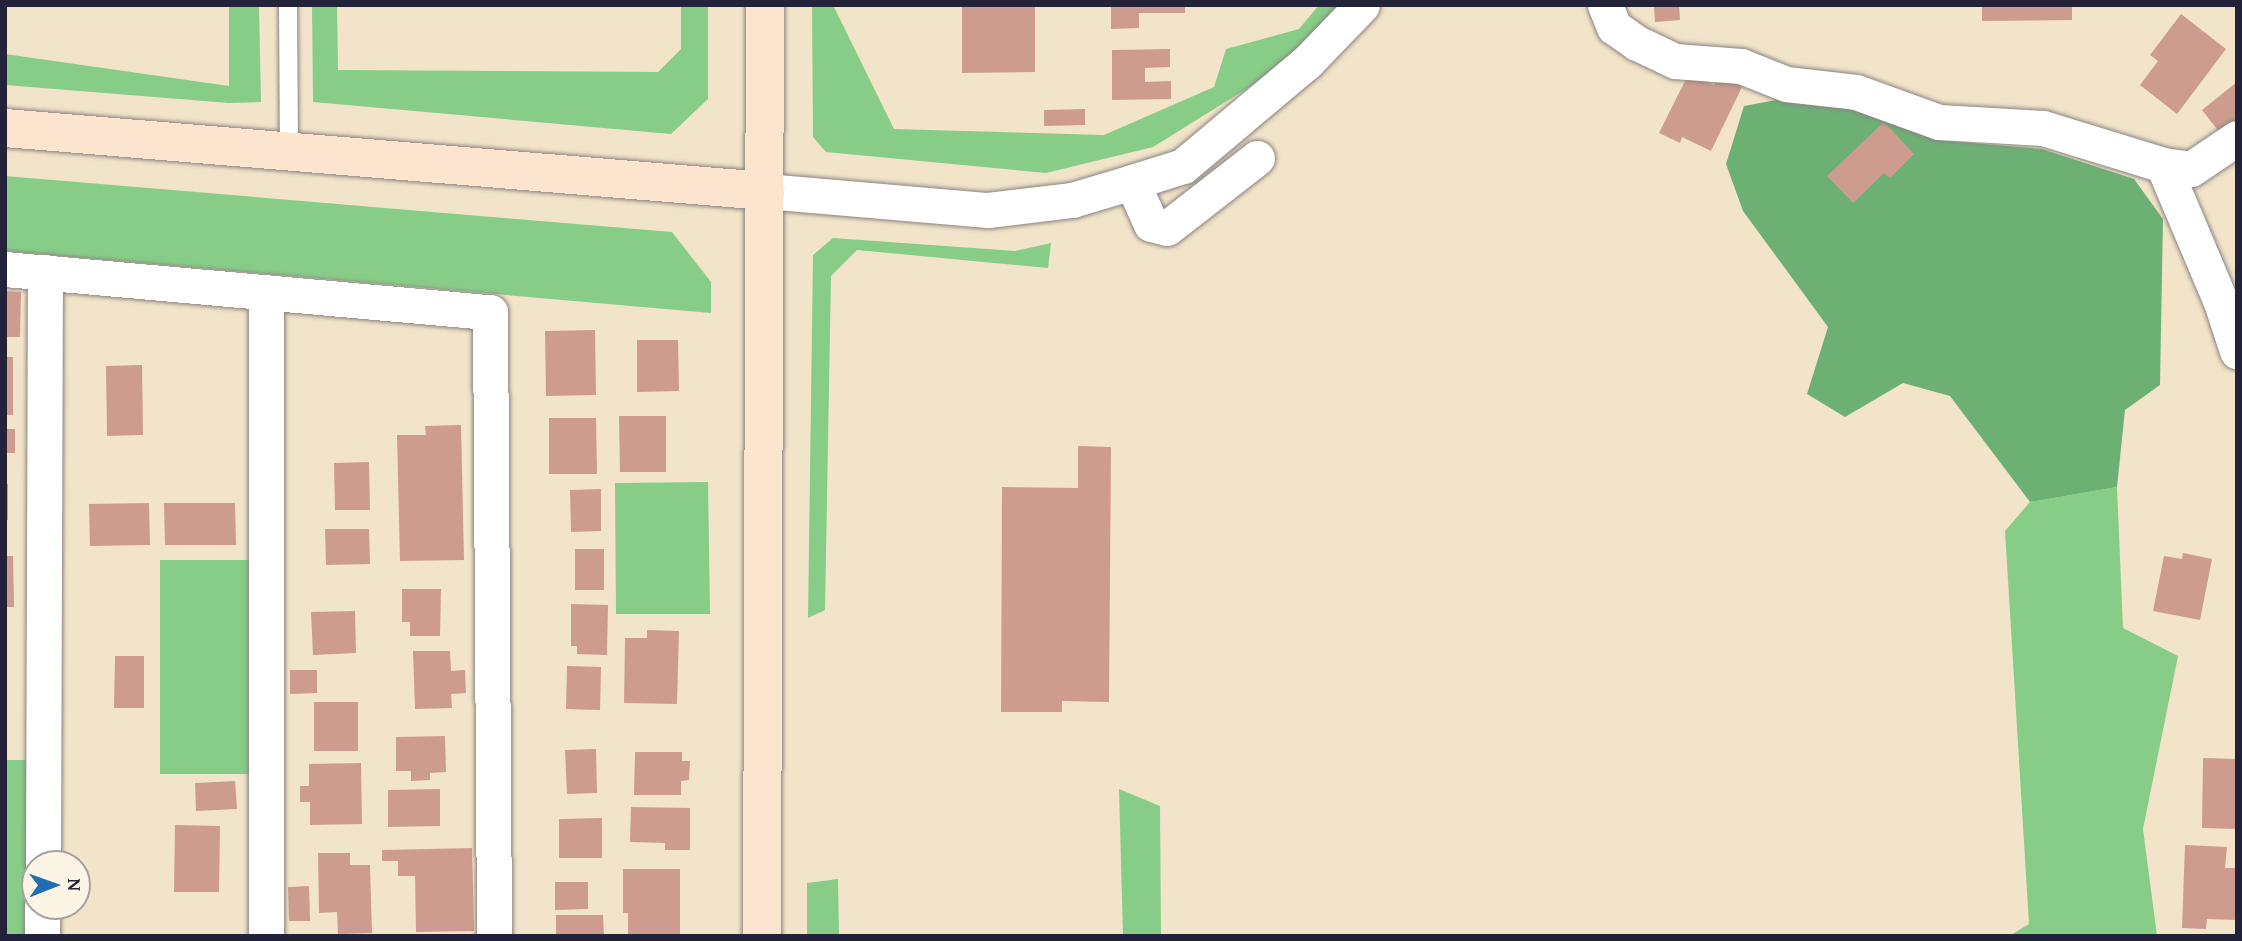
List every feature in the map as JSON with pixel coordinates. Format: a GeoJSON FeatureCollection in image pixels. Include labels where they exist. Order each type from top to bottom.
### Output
{"type":"FeatureCollection","features":[{"type":"Feature","properties":{"kind":"street"},"geometry":{"type":"LineString","coordinates":[[762,936],[765,5]]}},
{"type":"Feature","properties":{"kind":"street"},"geometry":{"type":"LineString","coordinates":[[5,128],[988,210],[1072,200],[1183,166],[1307,62],[1362,5]]}},
{"type":"Feature","properties":{"kind":"street"},"geometry":{"type":"LineString","coordinates":[[1605,5],[1614,27],[1637,43],[1675,61],[1741,66],[1786,84],[1856,92],[1939,122],[2043,128],[2163,165],[2191,169],[2237,138]]}},
{"type":"Feature","properties":{"kind":"street"},"geometry":{"type":"LineString","coordinates":[[1132,182],[1151,225],[1167,228],[1257,158]]}},
{"type":"Feature","properties":{"kind":"street"},"geometry":{"type":"LineString","coordinates":[[2163,165],[2221,302],[2237,351]]}},
{"type":"Feature","properties":{"kind":"street"},"geometry":{"type":"LineString","coordinates":[[5,269],[490,312],[494,936]]}},
{"type":"Feature","properties":{"kind":"street"},"geometry":{"type":"LineString","coordinates":[[43,850],[45,272]]}},
{"type":"Feature","properties":{"kind":"street"},"geometry":{"type":"LineString","coordinates":[[266,292],[266,936]]}},
{"type":"Feature","properties":{"kind":"lane"},"geometry":{"type":"LineString","coordinates":[[288,5],[289,152]]}},
{"type":"Feature","properties":{"kind":"green space"},"geometry":{"type":"Polygon","coordinates":[[[229,5],[259,5],[261,102],[229,103],[5,85],[5,54],[229,86],[229,5]]]}},
{"type":"Feature","properties":{"kind":"green space"},"geometry":{"type":"Polygon","coordinates":[[[312,5],[337,5],[338,70],[658,72],[681,49],[681,5],[708,5],[708,99],[671,134],[313,102],[312,5]]]}},
{"type":"Feature","properties":{"kind":"green space"},"geometry":{"type":"Polygon","coordinates":[[[812,5],[833,5],[894,129],[1104,135],[1214,87],[1226,49],[1299,29],[1319,5],[1342,5],[1301,55],[1153,147],[1046,173],[826,152],[813,137],[812,5]]]}},
{"type":"Feature","properties":{"kind":"green space"},"geometry":{"type":"Polygon","coordinates":[[[1781,99],[1866,103],[1936,140],[2042,149],[2134,179],[2163,219],[2160,385],[2125,410],[2117,487],[2030,502],[1950,396],[1903,383],[1845,417],[1807,394],[1828,327],[1743,211],[1726,164],[1744,106],[1781,99]]]}},
{"type":"Feature","properties":{"kind":"green space"},"geometry":{"type":"Polygon","coordinates":[[[5,176],[672,232],[711,282],[711,313],[5,251],[5,176]]]}},
{"type":"Feature","properties":{"kind":"green space"},"geometry":{"type":"Polygon","coordinates":[[[833,238],[1015,251],[1051,243],[1048,268],[857,250],[831,276],[825,610],[808,618],[813,255],[833,238]]]}},
{"type":"Feature","properties":{"kind":"green space"},"geometry":{"type":"Polygon","coordinates":[[[708,482],[710,614],[616,614],[615,483],[708,482]]]}},
{"type":"Feature","properties":{"kind":"green space"},"geometry":{"type":"Polygon","coordinates":[[[2117,487],[2123,628],[2178,656],[2143,829],[2157,936],[2009,936],[2029,924],[2005,531],[2030,502],[2117,487]]]}},
{"type":"Feature","properties":{"kind":"green space"},"geometry":{"type":"Polygon","coordinates":[[[160,560],[253,560],[253,774],[160,774],[160,560]]]}},
{"type":"Feature","properties":{"kind":"green space"},"geometry":{"type":"Polygon","coordinates":[[[5,760],[28,760],[28,850],[21,850],[21,920],[28,920],[28,936],[5,936],[5,760]]]}},
{"type":"Feature","properties":{"kind":"green space"},"geometry":{"type":"Polygon","coordinates":[[[1119,789],[1160,806],[1161,936],[1123,936],[1119,789]]]}},
{"type":"Feature","properties":{"kind":"green space"},"geometry":{"type":"Polygon","coordinates":[[[838,879],[839,936],[807,936],[807,883],[838,879]]]}},
{"type":"Feature","properties":{"kind":"building"},"geometry":{"type":"Polygon","coordinates":[[[962,5],[1035,5],[1035,72],[962,73],[962,5]]]}},
{"type":"Feature","properties":{"kind":"building"},"geometry":{"type":"Polygon","coordinates":[[[1111,5],[1185,5],[1185,13],[1139,13],[1139,28],[1111,29],[1111,5]]]}},
{"type":"Feature","properties":{"kind":"building"},"geometry":{"type":"Polygon","coordinates":[[[1654,5],[1679,5],[1680,20],[1655,22],[1654,5]]]}},
{"type":"Feature","properties":{"kind":"building"},"geometry":{"type":"Polygon","coordinates":[[[1982,5],[2072,5],[2072,20],[1982,21],[1982,5]]]}},
{"type":"Feature","properties":{"kind":"building"},"geometry":{"type":"Polygon","coordinates":[[[2181,14],[2226,49],[2177,114],[2140,85],[2158,61],[2150,55],[2181,14]]]}},
{"type":"Feature","properties":{"kind":"building"},"geometry":{"type":"Polygon","coordinates":[[[1170,49],[1170,67],[1145,68],[1145,82],[1171,81],[1171,99],[1112,100],[1112,50],[1170,49]]]}},
{"type":"Feature","properties":{"kind":"building"},"geometry":{"type":"Polygon","coordinates":[[[1689,73],[1714,85],[1718,75],[1742,87],[1711,151],[1682,137],[1680,143],[1659,133],[1689,73]]]}},
{"type":"Feature","properties":{"kind":"building"},"geometry":{"type":"Polygon","coordinates":[[[2237,82],[2237,120],[2220,133],[2202,110],[2237,82]]]}},
{"type":"Feature","properties":{"kind":"building"},"geometry":{"type":"Polygon","coordinates":[[[1085,109],[1085,125],[1044,126],[1044,110],[1085,109]]]}},
{"type":"Feature","properties":{"kind":"building"},"geometry":{"type":"Polygon","coordinates":[[[1884,122],[1914,154],[1890,178],[1884,173],[1853,203],[1827,176],[1884,122]]]}},
{"type":"Feature","properties":{"kind":"building"},"geometry":{"type":"Polygon","coordinates":[[[5,291],[21,292],[20,337],[5,337],[5,291]]]}},
{"type":"Feature","properties":{"kind":"building"},"geometry":{"type":"Polygon","coordinates":[[[595,330],[596,395],[546,396],[545,331],[595,330]]]}},
{"type":"Feature","properties":{"kind":"building"},"geometry":{"type":"Polygon","coordinates":[[[637,340],[678,340],[679,391],[637,392],[637,340]]]}},
{"type":"Feature","properties":{"kind":"building"},"geometry":{"type":"Polygon","coordinates":[[[5,357],[13,357],[13,415],[5,415],[5,357]]]}},
{"type":"Feature","properties":{"kind":"building"},"geometry":{"type":"Polygon","coordinates":[[[142,365],[143,435],[107,436],[106,366],[142,365]]]}},
{"type":"Feature","properties":{"kind":"building"},"geometry":{"type":"Polygon","coordinates":[[[619,416],[666,416],[666,472],[620,472],[619,416]]]}},
{"type":"Feature","properties":{"kind":"building"},"geometry":{"type":"Polygon","coordinates":[[[549,418],[596,418],[597,474],[549,474],[549,418]]]}},
{"type":"Feature","properties":{"kind":"building"},"geometry":{"type":"Polygon","coordinates":[[[461,425],[464,560],[400,561],[397,435],[426,435],[425,426],[461,425]]]}},
{"type":"Feature","properties":{"kind":"building"},"geometry":{"type":"Polygon","coordinates":[[[5,429],[15,429],[15,453],[5,453],[5,429]]]}},
{"type":"Feature","properties":{"kind":"building"},"geometry":{"type":"Polygon","coordinates":[[[1078,446],[1111,447],[1109,702],[1062,701],[1062,712],[1001,712],[1002,487],[1078,488],[1078,446]]]}},
{"type":"Feature","properties":{"kind":"building"},"geometry":{"type":"Polygon","coordinates":[[[369,462],[370,510],[335,510],[334,463],[369,462]]]}},
{"type":"Feature","properties":{"kind":"building"},"geometry":{"type":"Polygon","coordinates":[[[5,484],[8,484],[8,520],[5,520],[5,484]]]}},
{"type":"Feature","properties":{"kind":"building"},"geometry":{"type":"Polygon","coordinates":[[[601,489],[601,531],[571,532],[570,490],[601,489]]]}},
{"type":"Feature","properties":{"kind":"building"},"geometry":{"type":"Polygon","coordinates":[[[149,503],[150,545],[90,546],[89,504],[149,503]]]}},
{"type":"Feature","properties":{"kind":"building"},"geometry":{"type":"Polygon","coordinates":[[[164,503],[235,503],[236,545],[165,545],[164,503]]]}},
{"type":"Feature","properties":{"kind":"building"},"geometry":{"type":"Polygon","coordinates":[[[325,529],[369,529],[370,564],[326,565],[325,529]]]}},
{"type":"Feature","properties":{"kind":"building"},"geometry":{"type":"Polygon","coordinates":[[[575,549],[604,549],[604,590],[575,590],[575,549]]]}},
{"type":"Feature","properties":{"kind":"building"},"geometry":{"type":"Polygon","coordinates":[[[2183,553],[2212,559],[2200,620],[2153,611],[2164,556],[2182,559],[2183,553]]]}},
{"type":"Feature","properties":{"kind":"building"},"geometry":{"type":"Polygon","coordinates":[[[5,556],[13,556],[14,607],[5,607],[5,556]]]}},
{"type":"Feature","properties":{"kind":"building"},"geometry":{"type":"Polygon","coordinates":[[[402,589],[441,589],[440,636],[410,636],[410,622],[402,622],[402,589]]]}},
{"type":"Feature","properties":{"kind":"building"},"geometry":{"type":"Polygon","coordinates":[[[571,604],[608,605],[607,655],[577,654],[577,646],[571,646],[571,604]]]}},
{"type":"Feature","properties":{"kind":"building"},"geometry":{"type":"Polygon","coordinates":[[[355,611],[356,653],[313,655],[311,612],[355,611]]]}},
{"type":"Feature","properties":{"kind":"building"},"geometry":{"type":"Polygon","coordinates":[[[647,630],[679,631],[677,704],[624,703],[625,638],[647,638],[647,630]]]}},
{"type":"Feature","properties":{"kind":"building"},"geometry":{"type":"Polygon","coordinates":[[[413,651],[450,651],[451,671],[465,670],[466,693],[451,694],[452,708],[415,709],[413,651]]]}},
{"type":"Feature","properties":{"kind":"building"},"geometry":{"type":"Polygon","coordinates":[[[115,656],[144,656],[144,708],[114,708],[115,656]]]}},
{"type":"Feature","properties":{"kind":"building"},"geometry":{"type":"Polygon","coordinates":[[[567,666],[601,667],[600,710],[566,709],[567,666]]]}},
{"type":"Feature","properties":{"kind":"building"},"geometry":{"type":"Polygon","coordinates":[[[290,670],[317,670],[317,693],[290,694],[290,670]]]}},
{"type":"Feature","properties":{"kind":"building"},"geometry":{"type":"Polygon","coordinates":[[[314,702],[358,702],[358,751],[314,751],[314,702]]]}},
{"type":"Feature","properties":{"kind":"building"},"geometry":{"type":"Polygon","coordinates":[[[445,736],[446,772],[430,773],[430,780],[411,781],[411,771],[396,771],[396,737],[445,736]]]}},
{"type":"Feature","properties":{"kind":"building"},"geometry":{"type":"Polygon","coordinates":[[[596,749],[597,793],[567,794],[565,750],[596,749]]]}},
{"type":"Feature","properties":{"kind":"building"},"geometry":{"type":"Polygon","coordinates":[[[635,752],[682,752],[682,761],[690,761],[689,780],[681,781],[681,795],[634,795],[635,752]]]}},
{"type":"Feature","properties":{"kind":"building"},"geometry":{"type":"Polygon","coordinates":[[[2203,758],[2237,759],[2237,829],[2202,828],[2203,758]]]}},
{"type":"Feature","properties":{"kind":"building"},"geometry":{"type":"Polygon","coordinates":[[[361,763],[362,824],[310,825],[310,802],[300,802],[300,786],[309,786],[309,764],[361,763]]]}},
{"type":"Feature","properties":{"kind":"building"},"geometry":{"type":"Polygon","coordinates":[[[235,781],[237,809],[196,811],[195,783],[235,781]]]}},
{"type":"Feature","properties":{"kind":"building"},"geometry":{"type":"Polygon","coordinates":[[[440,789],[440,826],[388,827],[388,790],[440,789]]]}},
{"type":"Feature","properties":{"kind":"building"},"geometry":{"type":"Polygon","coordinates":[[[631,807],[690,808],[690,850],[665,850],[665,843],[630,842],[631,807]]]}},
{"type":"Feature","properties":{"kind":"building"},"geometry":{"type":"Polygon","coordinates":[[[602,818],[602,858],[559,858],[559,819],[602,818]]]}},
{"type":"Feature","properties":{"kind":"building"},"geometry":{"type":"Polygon","coordinates":[[[175,825],[220,826],[219,892],[174,892],[175,825]]]}},
{"type":"Feature","properties":{"kind":"building"},"geometry":{"type":"Polygon","coordinates":[[[2185,845],[2227,847],[2225,868],[2237,868],[2237,920],[2207,919],[2206,929],[2182,928],[2185,845]]]}},
{"type":"Feature","properties":{"kind":"building"},"geometry":{"type":"Polygon","coordinates":[[[472,848],[474,931],[416,932],[415,876],[398,876],[398,861],[382,861],[382,850],[472,848]]]}},
{"type":"Feature","properties":{"kind":"building"},"geometry":{"type":"Polygon","coordinates":[[[318,853],[350,853],[350,865],[370,865],[372,933],[338,934],[337,912],[319,913],[318,853]]]}},
{"type":"Feature","properties":{"kind":"building"},"geometry":{"type":"Polygon","coordinates":[[[623,869],[680,869],[680,936],[628,936],[628,913],[623,913],[623,869]]]}},
{"type":"Feature","properties":{"kind":"building"},"geometry":{"type":"Polygon","coordinates":[[[555,882],[588,882],[588,909],[555,910],[555,882]]]}},
{"type":"Feature","properties":{"kind":"building"},"geometry":{"type":"Polygon","coordinates":[[[309,886],[310,921],[289,921],[288,887],[309,886]]]}},
{"type":"Feature","properties":{"kind":"building"},"geometry":{"type":"Polygon","coordinates":[[[556,915],[603,915],[604,936],[556,936],[556,915]]]}}]}
